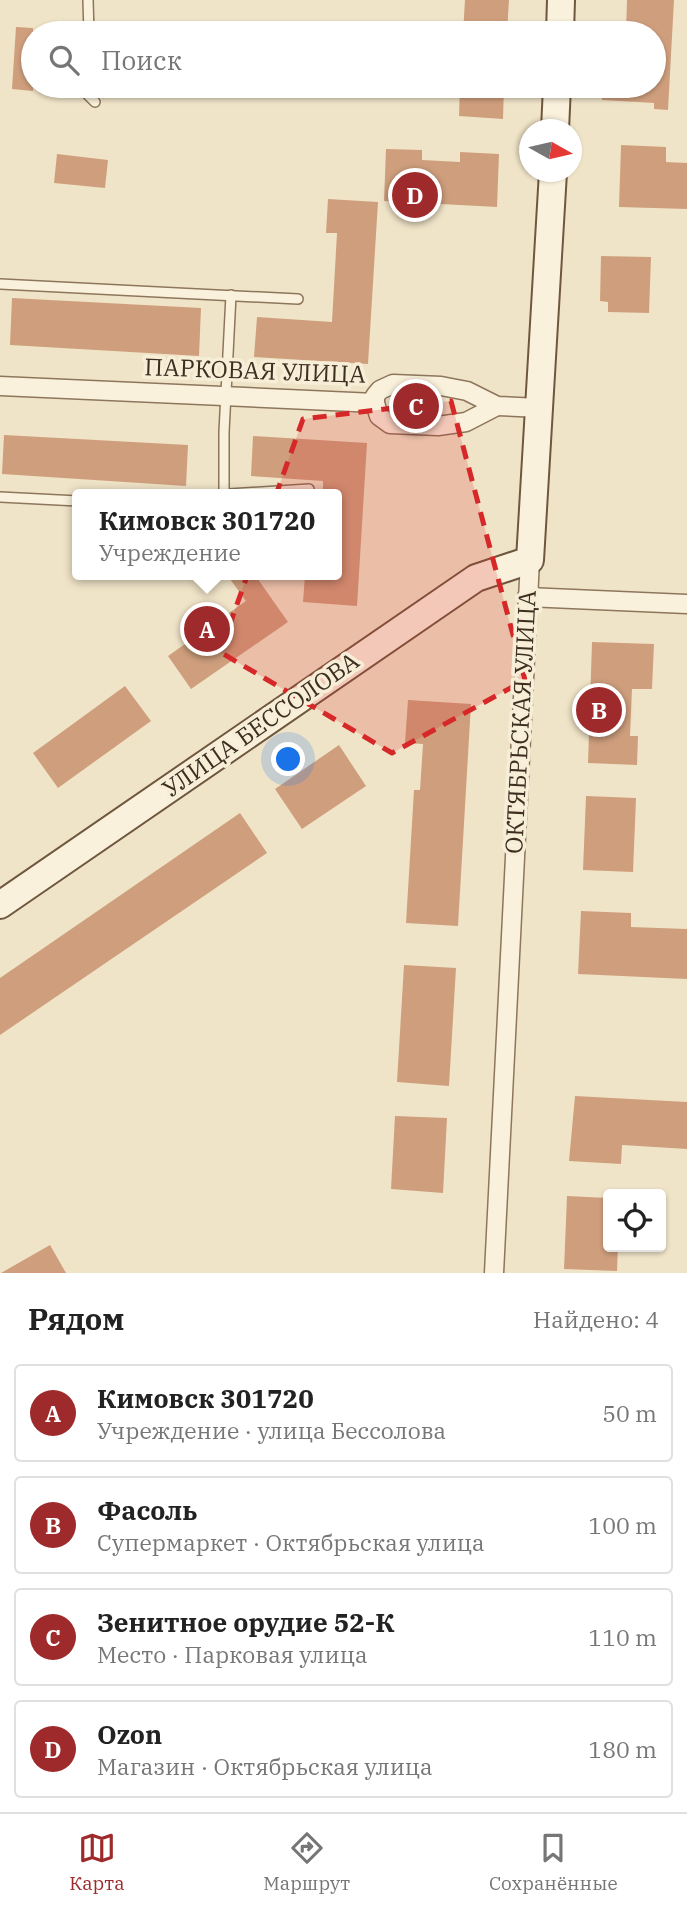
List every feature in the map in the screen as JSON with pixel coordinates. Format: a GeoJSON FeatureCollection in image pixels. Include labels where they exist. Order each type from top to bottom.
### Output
{"type":"FeatureCollection","features":[{"type":"Feature","properties":{"kind":"main road"},"geometry":{"type":"LineString","coordinates":[[560,21],[561,0]]}},
{"type":"Feature","properties":{"kind":"main road"},"geometry":{"type":"LineString","coordinates":[[556,98],[556,119]]}},
{"type":"Feature","properties":{"kind":"main road","name":"ОКТЯБРЬСКАЯ УЛИЦА"},"geometry":{"type":"LineString","coordinates":[[530,560],[552,182]]}},
{"type":"Feature","properties":{"kind":"main road","name":"УЛИЦА БЕССОЛОВА"},"geometry":{"type":"LineString","coordinates":[[0,905],[476,578],[530,560]]}},
{"type":"Feature","properties":{"kind":"street","name":"ПАРКОВАЯ УЛИЦА"},"geometry":{"type":"LineString","coordinates":[[0,386],[375,403],[375,396],[380,390],[393,384],[441,386],[467,391],[497,406],[540,408]]}},
{"type":"Feature","properties":{"kind":"street"},"geometry":{"type":"LineString","coordinates":[[375,403],[379,416],[390,424],[438,426],[466,422],[497,406]]}},
{"type":"Feature","properties":{"kind":"street","name":"ОКТЯБРЬСКАЯ УЛИЦА"},"geometry":{"type":"LineString","coordinates":[[494,1273],[530,560]]}},
{"type":"Feature","properties":{"kind":"street"},"geometry":{"type":"LineString","coordinates":[[527,597],[687,604]]}},
{"type":"Feature","properties":{"kind":"lane"},"geometry":{"type":"LineString","coordinates":[[88,0],[89,21]]}},
{"type":"Feature","properties":{"kind":"lane"},"geometry":{"type":"LineString","coordinates":[[91,98],[95,102]]}},
{"type":"Feature","properties":{"kind":"lane"},"geometry":{"type":"LineString","coordinates":[[0,284],[298,299]]}},
{"type":"Feature","properties":{"kind":"lane"},"geometry":{"type":"LineString","coordinates":[[224,489],[231,295]]}},
{"type":"Feature","properties":{"kind":"lane"},"geometry":{"type":"LineString","coordinates":[[0,497],[72,501]]}},
{"type":"Feature","properties":{"kind":"highlighted area"},"geometry":{"type":"Polygon","coordinates":[[[451,401],[525,680],[392,753],[220,652],[303,419],[451,401]]]}},
{"type":"Feature","properties":{"kind":"building"},"geometry":{"type":"Polygon","coordinates":[[[465,0],[509,0],[508,21],[464,21],[465,0]]]}},
{"type":"Feature","properties":{"kind":"building"},"geometry":{"type":"Polygon","coordinates":[[[627,0],[674,0],[668,110],[654,109],[654,103],[602,100],[666,98],[666,21],[626,21],[627,0]]]}},
{"type":"Feature","properties":{"kind":"building"},"geometry":{"type":"Polygon","coordinates":[[[16,27],[21,27],[21,90],[12,89],[16,27]]]}},
{"type":"Feature","properties":{"kind":"building"},"geometry":{"type":"Polygon","coordinates":[[[460,98],[504,98],[503,119],[459,116],[460,98]]]}},
{"type":"Feature","properties":{"kind":"building"},"geometry":{"type":"Polygon","coordinates":[[[621,145],[666,147],[666,162],[687,163],[687,209],[619,207],[621,145]]]}},
{"type":"Feature","properties":{"kind":"building"},"geometry":{"type":"Polygon","coordinates":[[[386,149],[422,150],[422,160],[460,162],[460,152],[499,154],[497,207],[384,201],[386,149]]]}},
{"type":"Feature","properties":{"kind":"building"},"geometry":{"type":"Polygon","coordinates":[[[57,154],[108,160],[105,188],[54,183],[57,154]]]}},
{"type":"Feature","properties":{"kind":"building"},"geometry":{"type":"Polygon","coordinates":[[[328,199],[378,202],[368,364],[254,357],[257,317],[332,322],[337,233],[326,233],[328,199]]]}},
{"type":"Feature","properties":{"kind":"building"},"geometry":{"type":"Polygon","coordinates":[[[601,256],[651,257],[649,313],[608,312],[608,302],[600,301],[601,256]]]}},
{"type":"Feature","properties":{"kind":"building"},"geometry":{"type":"Polygon","coordinates":[[[12,298],[201,308],[199,356],[10,345],[12,298]]]}},
{"type":"Feature","properties":{"kind":"building"},"geometry":{"type":"Polygon","coordinates":[[[4,435],[188,445],[186,486],[2,474],[4,435]]]}},
{"type":"Feature","properties":{"kind":"building"},"geometry":{"type":"Polygon","coordinates":[[[253,436],[367,443],[357,606],[303,602],[305,580],[342,580],[342,489],[323,489],[323,481],[251,476],[253,436]]]}},
{"type":"Feature","properties":{"kind":"building"},"geometry":{"type":"Polygon","coordinates":[[[231,580],[259,580],[288,622],[191,689],[168,656],[246,601],[231,580]]]}},
{"type":"Feature","properties":{"kind":"building"},"geometry":{"type":"Polygon","coordinates":[[[592,642],[654,644],[652,689],[632,689],[630,736],[638,736],[637,765],[588,763],[592,642]]]}},
{"type":"Feature","properties":{"kind":"building"},"geometry":{"type":"Polygon","coordinates":[[[125,686],[151,721],[58,788],[33,753],[125,686]]]}},
{"type":"Feature","properties":{"kind":"building"},"geometry":{"type":"Polygon","coordinates":[[[408,700],[471,704],[458,926],[406,923],[414,790],[420,790],[423,744],[405,743],[408,700]]]}},
{"type":"Feature","properties":{"kind":"building"},"geometry":{"type":"Polygon","coordinates":[[[339,745],[366,786],[302,829],[275,789],[339,745]]]}},
{"type":"Feature","properties":{"kind":"building"},"geometry":{"type":"Polygon","coordinates":[[[586,796],[636,798],[633,872],[583,870],[586,796]]]}},
{"type":"Feature","properties":{"kind":"building"},"geometry":{"type":"Polygon","coordinates":[[[240,813],[267,853],[0,1035],[0,978],[240,813]]]}},
{"type":"Feature","properties":{"kind":"building"},"geometry":{"type":"Polygon","coordinates":[[[581,911],[631,913],[631,927],[687,929],[687,979],[578,974],[581,911]]]}},
{"type":"Feature","properties":{"kind":"building"},"geometry":{"type":"Polygon","coordinates":[[[404,965],[456,968],[449,1086],[397,1082],[404,965]]]}},
{"type":"Feature","properties":{"kind":"building"},"geometry":{"type":"Polygon","coordinates":[[[575,1096],[687,1102],[687,1149],[622,1145],[621,1164],[569,1161],[575,1096]]]}},
{"type":"Feature","properties":{"kind":"building"},"geometry":{"type":"Polygon","coordinates":[[[395,1116],[447,1118],[443,1193],[391,1189],[395,1116]]]}},
{"type":"Feature","properties":{"kind":"building"},"geometry":{"type":"Polygon","coordinates":[[[567,1196],[603,1198],[603,1252],[618,1252],[617,1271],[564,1269],[567,1196]]]}},
{"type":"Feature","properties":{"kind":"building"},"geometry":{"type":"Polygon","coordinates":[[[50,1245],[66,1273],[1,1273],[50,1245]]]}},
{"type":"Feature","properties":{"kind":"place","name":"Ozon"},"geometry":{"type":"Point","coordinates":[415,195]}},
{"type":"Feature","properties":{"kind":"place","name":"Зенитное орудие 52-К"},"geometry":{"type":"Point","coordinates":[416,406]}},
{"type":"Feature","properties":{"kind":"place","name":"Кимовск 301720"},"geometry":{"type":"Point","coordinates":[207,629]}},
{"type":"Feature","properties":{"kind":"place","name":"Фасоль"},"geometry":{"type":"Point","coordinates":[599,710]}}]}
